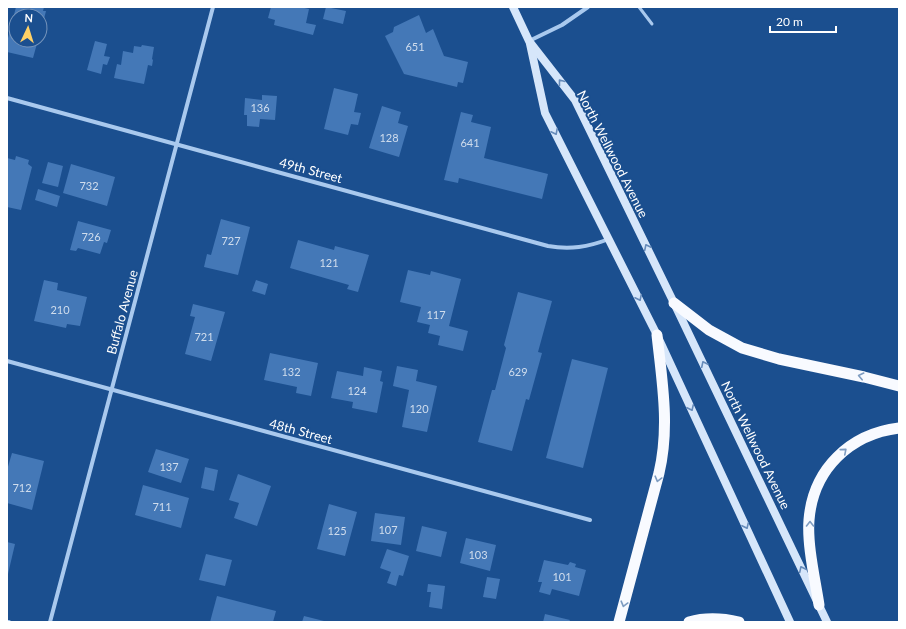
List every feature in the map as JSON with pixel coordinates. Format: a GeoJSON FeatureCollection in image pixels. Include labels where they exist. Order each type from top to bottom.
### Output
{"type":"FeatureCollection","features":[{"type":"Feature","properties":{"kind":"highway"},"geometry":{"type":"LineString","coordinates":[[674,303],[709,330],[742,348],[779,359],[857,375],[899,386]]}},
{"type":"Feature","properties":{"kind":"highway"},"geometry":{"type":"LineString","coordinates":[[619,622],[659,473],[663,451],[664,400],[657,335]]}},
{"type":"Feature","properties":{"kind":"highway"},"geometry":{"type":"LineString","coordinates":[[819,605],[810,542],[809,521],[813,500],[820,481],[834,460],[852,444],[864,437],[899,428]]}},
{"type":"Feature","properties":{"kind":"highway"},"geometry":{"type":"LineString","coordinates":[[689,622],[706,618],[718,618],[739,622]]}},
{"type":"Feature","properties":{"kind":"main road"},"geometry":{"type":"LineString","coordinates":[[513,7],[529,41],[545,113],[610,239],[657,335],[790,622]]}},
{"type":"Feature","properties":{"kind":"main road","name":"North Wellwood Avenue"},"geometry":{"type":"LineString","coordinates":[[529,41],[575,100],[827,622]]}},
{"type":"Feature","properties":{"kind":"street","name":"Buffalo Avenue"},"geometry":{"type":"LineString","coordinates":[[50,622],[213,7]]}},
{"type":"Feature","properties":{"kind":"street"},"geometry":{"type":"LineString","coordinates":[[529,41],[562,25],[588,7]]}},
{"type":"Feature","properties":{"kind":"street","name":"49th Street"},"geometry":{"type":"LineString","coordinates":[[7,98],[548,246],[578,248],[610,239]]}},
{"type":"Feature","properties":{"kind":"street","name":"48th Street"},"geometry":{"type":"LineString","coordinates":[[7,361],[590,520]]}},
{"type":"Feature","properties":{"kind":"lane"},"geometry":{"type":"LineString","coordinates":[[638,7],[652,24]]}},
{"type":"Feature","properties":{"kind":"building"},"geometry":{"type":"Polygon","coordinates":[[[31,7],[44,8],[30,8],[31,7]]]}},
{"type":"Feature","properties":{"kind":"building"},"geometry":{"type":"Polygon","coordinates":[[[271,7],[300,7],[309,9],[306,23],[316,25],[313,35],[274,25],[275,20],[268,18],[271,7]]]}},
{"type":"Feature","properties":{"kind":"building"},"geometry":{"type":"Polygon","coordinates":[[[326,7],[346,11],[343,24],[323,19],[326,7]]]}},
{"type":"Feature","properties":{"kind":"building"},"geometry":{"type":"Polygon","coordinates":[[[419,15],[426,33],[433,29],[444,56],[468,62],[463,83],[458,82],[457,87],[404,74],[385,36],[393,32],[394,27],[419,15]]]}},
{"type":"Feature","properties":{"kind":"building"},"geometry":{"type":"Polygon","coordinates":[[[8,38],[8,48],[36,48],[33,58],[7,52],[8,38]]]}},
{"type":"Feature","properties":{"kind":"building"},"geometry":{"type":"Polygon","coordinates":[[[95,41],[107,44],[104,56],[110,57],[107,65],[103,64],[101,74],[87,70],[95,41]]]}},
{"type":"Feature","properties":{"kind":"building"},"geometry":{"type":"Polygon","coordinates":[[[142,45],[154,47],[152,66],[148,65],[144,84],[114,78],[117,64],[121,65],[123,51],[133,53],[134,46],[141,47],[142,45]]]}},
{"type":"Feature","properties":{"kind":"building"},"geometry":{"type":"Polygon","coordinates":[[[334,88],[358,94],[354,112],[361,113],[358,125],[351,124],[348,135],[324,129],[334,88]]]}},
{"type":"Feature","properties":{"kind":"building"},"geometry":{"type":"Polygon","coordinates":[[[262,95],[277,96],[275,120],[260,119],[259,127],[247,126],[247,115],[244,115],[245,98],[262,100],[262,95]]]}},
{"type":"Feature","properties":{"kind":"building"},"geometry":{"type":"Polygon","coordinates":[[[382,106],[401,112],[398,123],[408,126],[399,157],[369,148],[382,106]]]}},
{"type":"Feature","properties":{"kind":"building"},"geometry":{"type":"Polygon","coordinates":[[[461,112],[473,115],[471,122],[491,127],[484,158],[548,174],[542,199],[459,178],[458,183],[444,180],[461,112]]]}},
{"type":"Feature","properties":{"kind":"building"},"geometry":{"type":"Polygon","coordinates":[[[16,156],[29,160],[28,164],[32,167],[21,210],[7,207],[7,158],[15,160],[16,156]]]}},
{"type":"Feature","properties":{"kind":"building"},"geometry":{"type":"Polygon","coordinates":[[[48,162],[63,166],[58,187],[42,183],[48,162]]]}},
{"type":"Feature","properties":{"kind":"building"},"geometry":{"type":"Polygon","coordinates":[[[71,164],[115,177],[107,206],[63,193],[71,164]]]}},
{"type":"Feature","properties":{"kind":"building"},"geometry":{"type":"Polygon","coordinates":[[[38,189],[60,196],[57,207],[35,200],[38,189]]]}},
{"type":"Feature","properties":{"kind":"building"},"geometry":{"type":"Polygon","coordinates":[[[221,219],[250,227],[238,275],[204,267],[207,254],[211,255],[221,219]]]}},
{"type":"Feature","properties":{"kind":"building"},"geometry":{"type":"Polygon","coordinates":[[[78,221],[111,230],[107,243],[104,242],[100,254],[78,248],[76,251],[70,250],[78,221]]]}},
{"type":"Feature","properties":{"kind":"building"},"geometry":{"type":"Polygon","coordinates":[[[298,240],[334,250],[335,246],[369,255],[358,292],[347,289],[349,285],[290,268],[298,240]]]}},
{"type":"Feature","properties":{"kind":"building"},"geometry":{"type":"Polygon","coordinates":[[[408,270],[430,275],[431,271],[461,279],[449,326],[468,331],[463,351],[438,345],[440,336],[428,333],[430,325],[417,322],[421,307],[400,302],[408,270]]]}},
{"type":"Feature","properties":{"kind":"building"},"geometry":{"type":"Polygon","coordinates":[[[44,280],[58,283],[57,290],[87,297],[80,326],[67,324],[66,328],[34,321],[44,280]]]}},
{"type":"Feature","properties":{"kind":"building"},"geometry":{"type":"Polygon","coordinates":[[[256,280],[268,284],[265,295],[252,291],[256,280]]]}},
{"type":"Feature","properties":{"kind":"building"},"geometry":{"type":"Polygon","coordinates":[[[518,292],[552,301],[538,352],[542,353],[529,400],[526,399],[512,451],[478,442],[492,390],[495,390],[506,348],[504,345],[518,292]]]}},
{"type":"Feature","properties":{"kind":"building"},"geometry":{"type":"Polygon","coordinates":[[[193,304],[225,312],[211,361],[185,354],[195,317],[190,316],[193,304]]]}},
{"type":"Feature","properties":{"kind":"building"},"geometry":{"type":"Polygon","coordinates":[[[270,353],[318,363],[311,396],[296,393],[297,387],[264,380],[270,353]]]}},
{"type":"Feature","properties":{"kind":"building"},"geometry":{"type":"Polygon","coordinates":[[[572,359],[608,368],[583,468],[546,458],[572,359]]]}},
{"type":"Feature","properties":{"kind":"building"},"geometry":{"type":"Polygon","coordinates":[[[397,366],[418,370],[416,381],[437,386],[427,432],[402,427],[409,390],[393,386],[397,366]]]}},
{"type":"Feature","properties":{"kind":"building"},"geometry":{"type":"Polygon","coordinates":[[[364,367],[382,371],[380,381],[383,382],[377,413],[352,408],[353,402],[331,398],[337,371],[363,376],[364,367]]]}},
{"type":"Feature","properties":{"kind":"building"},"geometry":{"type":"Polygon","coordinates":[[[156,449],[189,459],[181,483],[148,472],[156,449]]]}},
{"type":"Feature","properties":{"kind":"building"},"geometry":{"type":"Polygon","coordinates":[[[12,453],[44,461],[32,510],[7,503],[7,470],[12,453]]]}},
{"type":"Feature","properties":{"kind":"building"},"geometry":{"type":"Polygon","coordinates":[[[205,467],[218,470],[214,491],[201,488],[205,467]]]}},
{"type":"Feature","properties":{"kind":"building"},"geometry":{"type":"Polygon","coordinates":[[[238,474],[271,486],[257,526],[234,518],[239,503],[229,500],[238,474]]]}},
{"type":"Feature","properties":{"kind":"building"},"geometry":{"type":"Polygon","coordinates":[[[143,485],[189,498],[181,528],[135,515],[143,485]]]}},
{"type":"Feature","properties":{"kind":"building"},"geometry":{"type":"Polygon","coordinates":[[[329,504],[357,512],[345,556],[317,549],[329,504]]]}},
{"type":"Feature","properties":{"kind":"building"},"geometry":{"type":"Polygon","coordinates":[[[375,513],[405,517],[401,545],[371,541],[375,513]]]}},
{"type":"Feature","properties":{"kind":"building"},"geometry":{"type":"Polygon","coordinates":[[[422,526],[447,532],[441,557],[416,551],[422,526]]]}},
{"type":"Feature","properties":{"kind":"building"},"geometry":{"type":"Polygon","coordinates":[[[466,538],[496,545],[490,571],[460,563],[466,538]]]}},
{"type":"Feature","properties":{"kind":"building"},"geometry":{"type":"Polygon","coordinates":[[[7,542],[15,544],[8,574],[7,574],[7,542]]]}},
{"type":"Feature","properties":{"kind":"building"},"geometry":{"type":"Polygon","coordinates":[[[387,549],[409,556],[403,576],[399,575],[396,586],[387,583],[391,572],[380,568],[387,549]]]}},
{"type":"Feature","properties":{"kind":"building"},"geometry":{"type":"Polygon","coordinates":[[[206,554],[232,560],[225,586],[199,580],[206,554]]]}},
{"type":"Feature","properties":{"kind":"building"},"geometry":{"type":"Polygon","coordinates":[[[544,560],[568,565],[570,562],[576,564],[575,567],[586,570],[579,596],[552,589],[550,595],[539,592],[542,582],[538,582],[544,560]]]}},
{"type":"Feature","properties":{"kind":"building"},"geometry":{"type":"Polygon","coordinates":[[[487,577],[500,579],[496,599],[483,597],[487,577]]]}},
{"type":"Feature","properties":{"kind":"building"},"geometry":{"type":"Polygon","coordinates":[[[428,584],[445,586],[442,609],[429,607],[431,592],[427,592],[428,584]]]}},
{"type":"Feature","properties":{"kind":"building"},"geometry":{"type":"Polygon","coordinates":[[[217,596],[276,611],[273,622],[210,622],[217,596]]]}},
{"type":"Feature","properties":{"kind":"building"},"geometry":{"type":"Polygon","coordinates":[[[545,614],[570,620],[569,622],[543,622],[545,614]]]}},
{"type":"Feature","properties":{"kind":"building"},"geometry":{"type":"Polygon","coordinates":[[[304,616],[324,621],[324,622],[302,622],[304,616]]]}}]}
